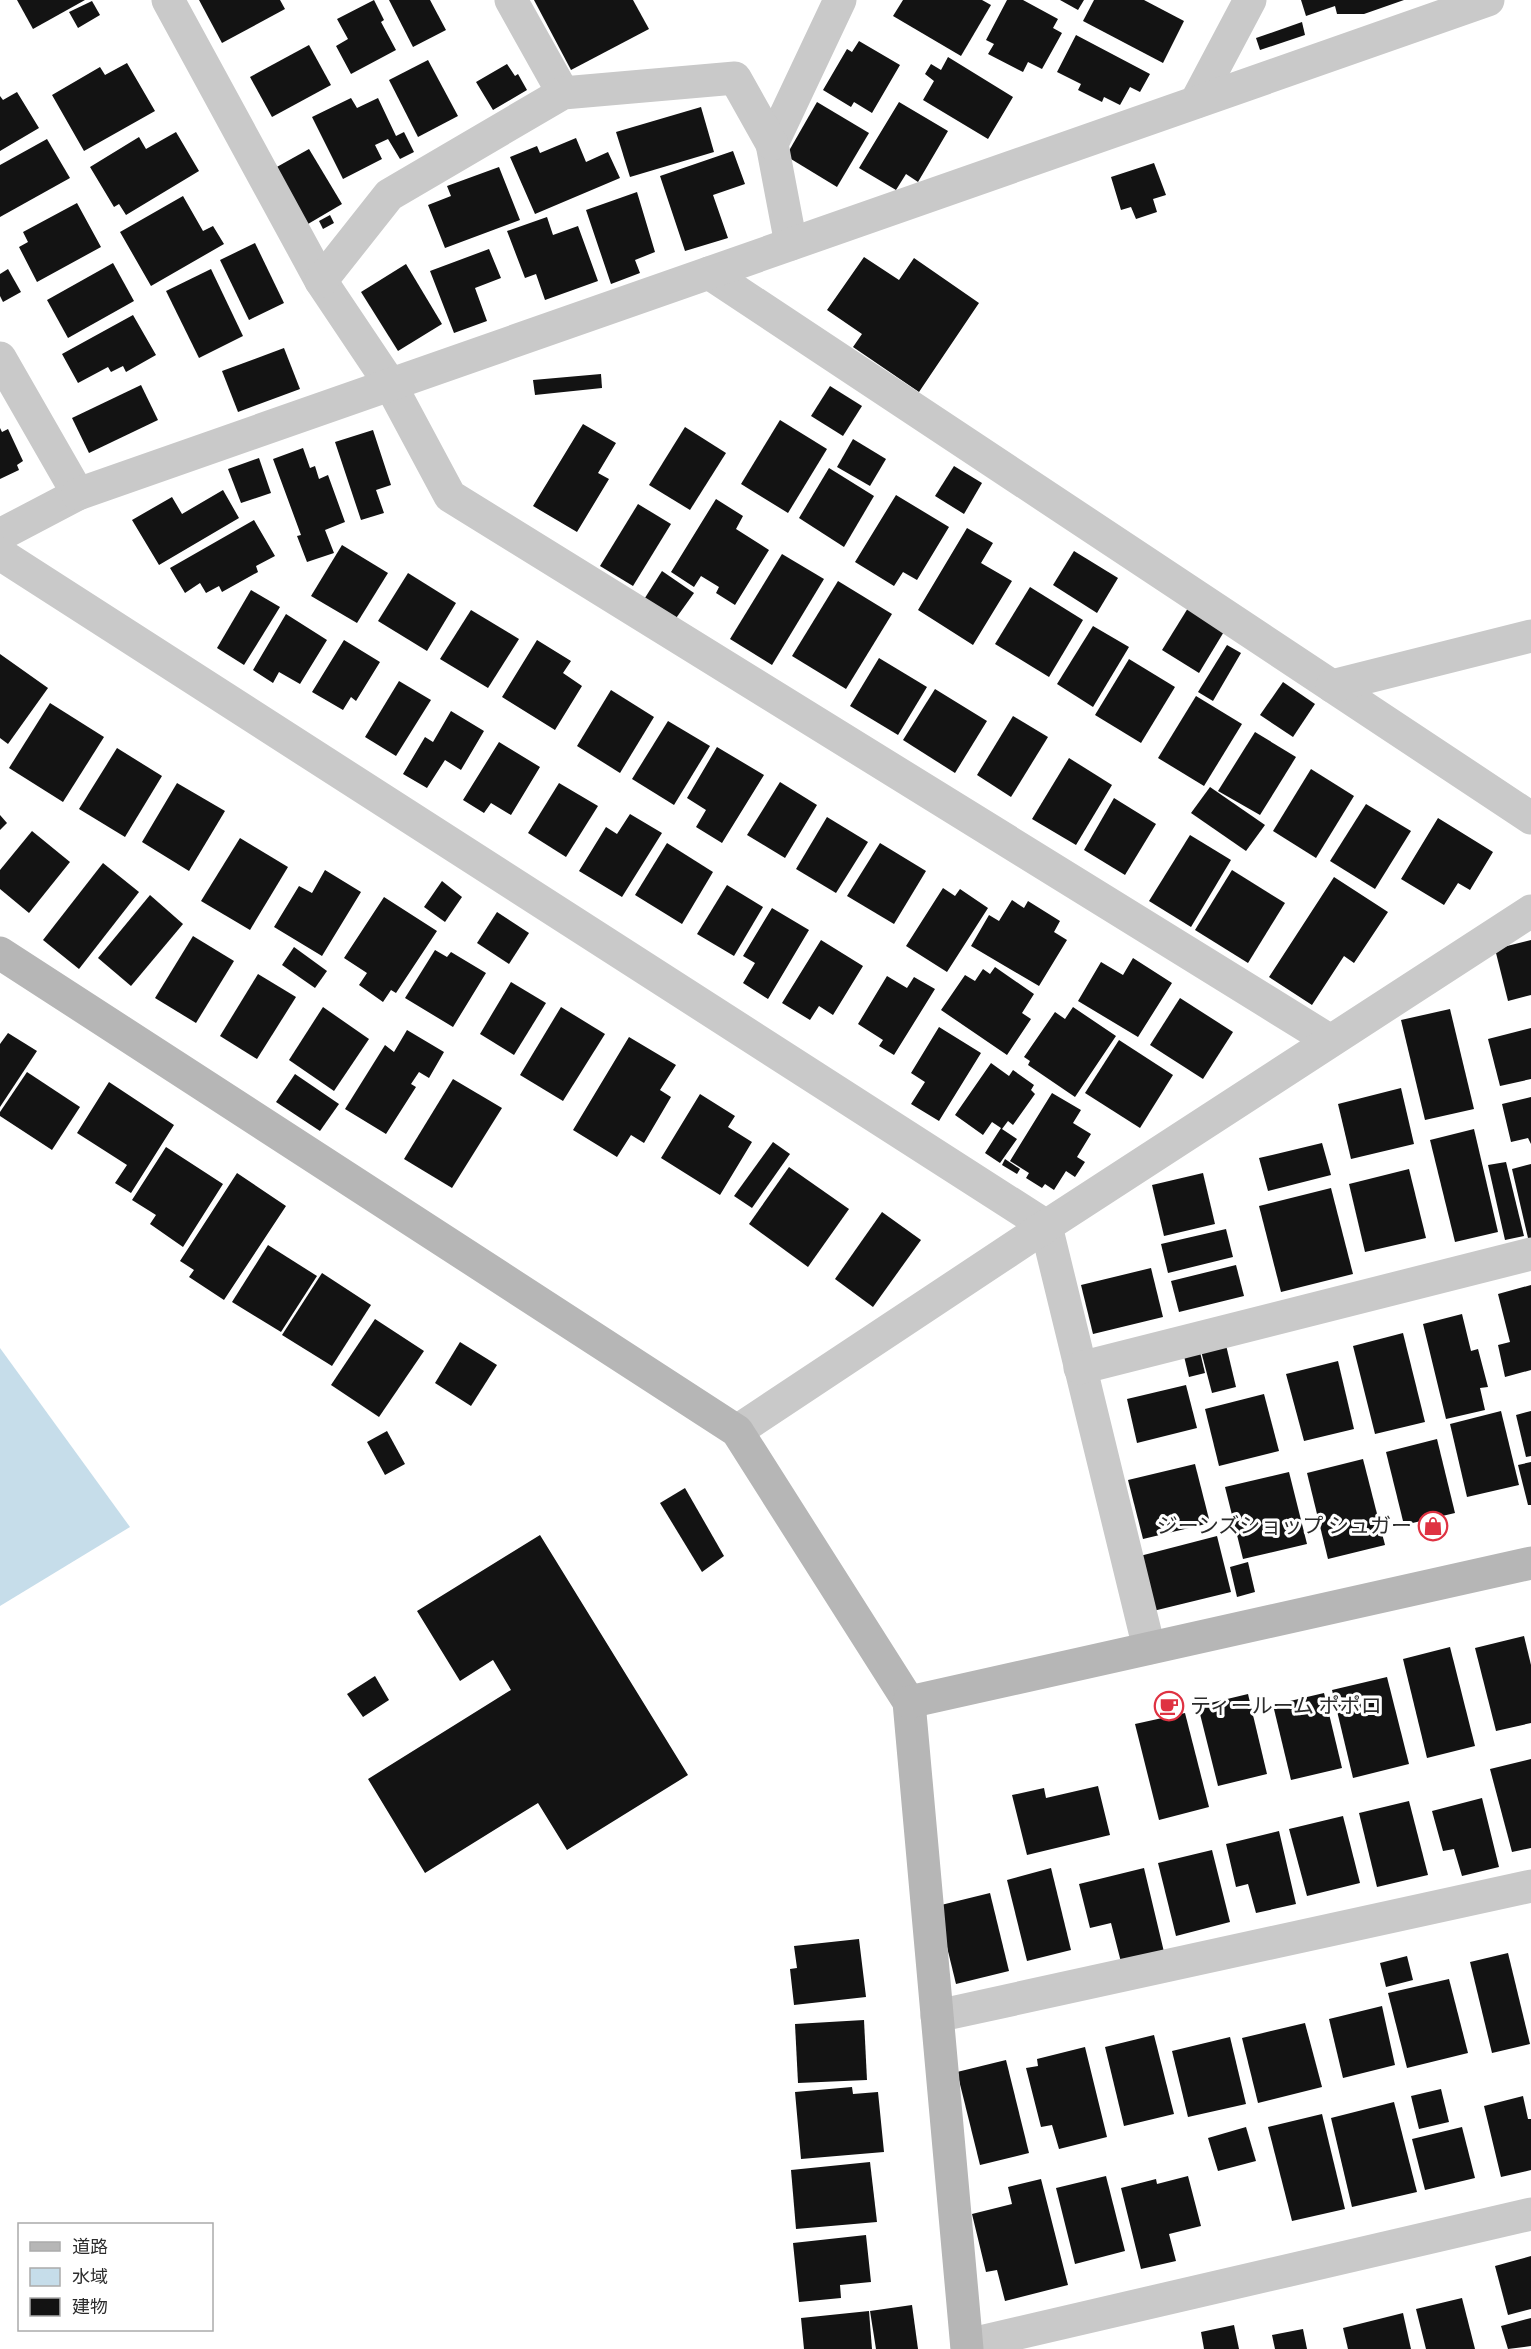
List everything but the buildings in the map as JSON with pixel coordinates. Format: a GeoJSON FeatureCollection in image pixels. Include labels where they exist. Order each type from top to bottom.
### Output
{"type":"FeatureCollection","features":[{"type":"Feature","properties":{"kind":"street"},"geometry":{"type":"LineString","coordinates":[[168,0],[321,280],[390,384],[450,496],[1329,1040]]}},
{"type":"Feature","properties":{"kind":"street"},"geometry":{"type":"LineString","coordinates":[[511,0],[563,93]]}},
{"type":"Feature","properties":{"kind":"street"},"geometry":{"type":"LineString","coordinates":[[772,144],[840,0]]}},
{"type":"Feature","properties":{"kind":"street"},"geometry":{"type":"LineString","coordinates":[[1196,102],[1250,0]]}},
{"type":"Feature","properties":{"kind":"street"},"geometry":{"type":"LineString","coordinates":[[0,535],[78,494],[1488,0]]}},
{"type":"Feature","properties":{"kind":"street"},"geometry":{"type":"LineString","coordinates":[[321,280],[389,195],[563,93],[735,78],[772,144],[791,244]]}},
{"type":"Feature","properties":{"kind":"street"},"geometry":{"type":"LineString","coordinates":[[709,273],[1531,818]]}},
{"type":"Feature","properties":{"kind":"street"},"geometry":{"type":"LineString","coordinates":[[0,358],[78,494]]}},
{"type":"Feature","properties":{"kind":"street"},"geometry":{"type":"LineString","coordinates":[[0,554],[1046,1226],[1149,1648]]}},
{"type":"Feature","properties":{"kind":"street"},"geometry":{"type":"LineString","coordinates":[[1332,686],[1531,636]]}},
{"type":"Feature","properties":{"kind":"street"},"geometry":{"type":"LineString","coordinates":[[737,1431],[1329,1040],[1531,911]]}},
{"type":"Feature","properties":{"kind":"street"},"geometry":{"type":"LineString","coordinates":[[0,953],[737,1431],[909,1702],[967,2347],[1531,2214]]}},
{"type":"Feature","properties":{"kind":"street"},"geometry":{"type":"LineString","coordinates":[[1080,1368],[1531,1254]]}},
{"type":"Feature","properties":{"kind":"street"},"geometry":{"type":"LineString","coordinates":[[909,1702],[1531,1563]]}},
{"type":"Feature","properties":{"kind":"street"},"geometry":{"type":"LineString","coordinates":[[937,2016],[1531,1886]]}},
{"type":"Feature","properties":{"kind":"water"},"geometry":{"type":"Polygon","coordinates":[[[0,1348],[130,1527],[0,1606],[0,1348]]]}},
{"type":"Feature","properties":{"kind":"place","name":"ジーンズショップ シュガー"},"geometry":{"type":"Point","coordinates":[1433,1526]}},
{"type":"Feature","properties":{"kind":"place","name":"ティールーム ポポロ"},"geometry":{"type":"Point","coordinates":[1169,1706]}}]}
